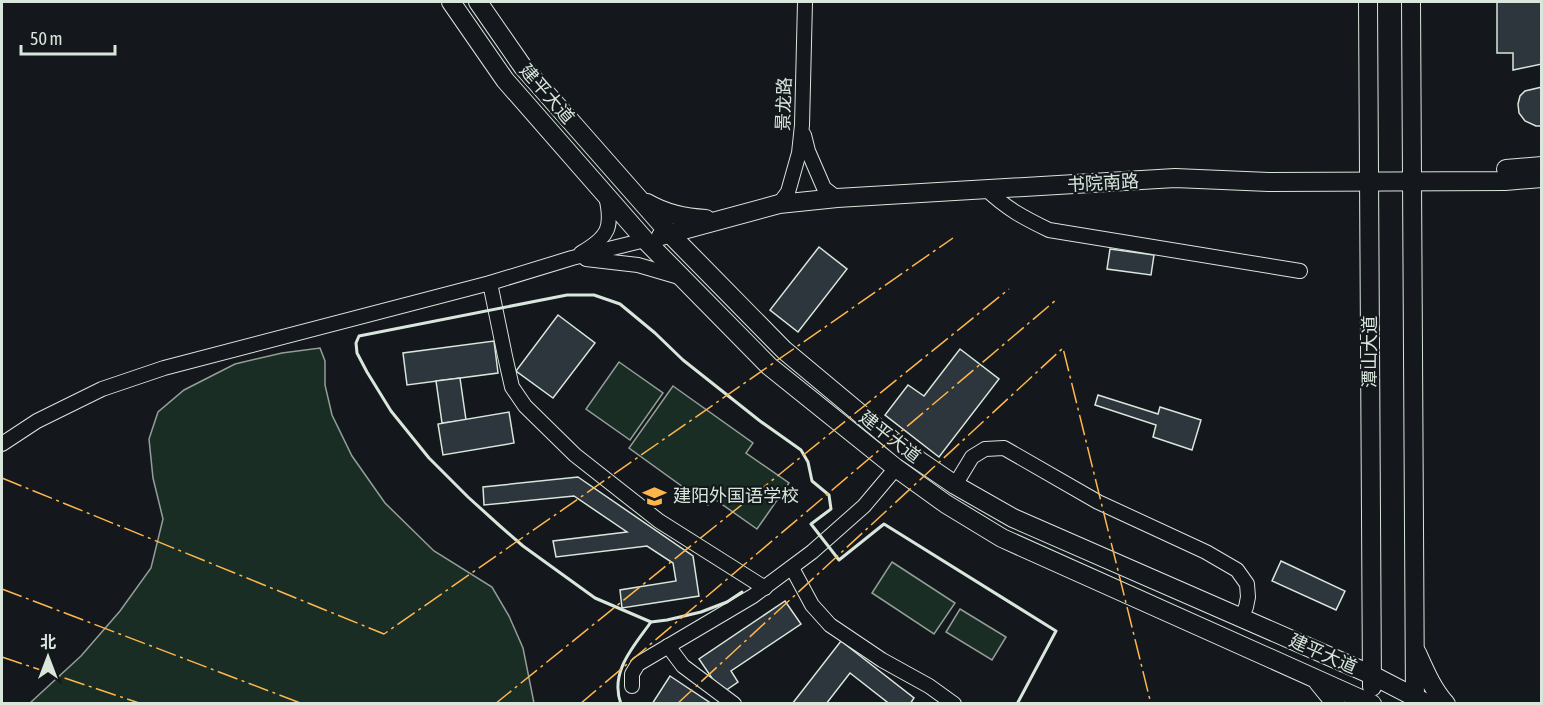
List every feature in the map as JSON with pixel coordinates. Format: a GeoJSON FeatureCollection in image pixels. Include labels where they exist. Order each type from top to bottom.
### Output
{"type":"FeatureCollection","features":[{"type":"Feature","properties":{"kind":"main road","name":"建平大道"},"geometry":{"type":"LineString","coordinates":[[451,2],[505,81],[645,240],[769,366],[896,468],[946,504],[1002,538],[1372,703]]}},
{"type":"Feature","properties":{"kind":"main road","name":"建平大道"},"geometry":{"type":"LineString","coordinates":[[478,2],[523,67],[670,234],[784,350],[904,451],[955,485],[1013,518],[1372,675],[1419,702]]}},
{"type":"Feature","properties":{"kind":"main road","name":"潭山大道"},"geometry":{"type":"LineString","coordinates":[[1368,2],[1372,703]]}},
{"type":"Feature","properties":{"kind":"main road"},"geometry":{"type":"LineString","coordinates":[[1411,2],[1415,648],[1419,702]]}},
{"type":"Feature","properties":{"kind":"main road"},"geometry":{"type":"LineString","coordinates":[[1412,176],[1542,166]]}},
{"type":"Feature","properties":{"kind":"main road","name":"书院南路"},"geometry":{"type":"LineString","coordinates":[[645,240],[779,204],[837,198],[1268,171],[1412,176]]}},
{"type":"Feature","properties":{"kind":"main road"},"geometry":{"type":"LineString","coordinates":[[1412,176],[1505,181],[1542,178]]}},
{"type":"Feature","properties":{"kind":"main road"},"geometry":{"type":"LineString","coordinates":[[638,198],[661,211],[672,214],[692,218],[723,219]]}},
{"type":"Feature","properties":{"kind":"main road"},"geometry":{"type":"LineString","coordinates":[[707,272],[695,252],[697,239],[710,226],[723,219]]}},
{"type":"Feature","properties":{"kind":"main road"},"geometry":{"type":"LineString","coordinates":[[1326,655],[1349,656],[1362,648],[1372,624]]}},
{"type":"Feature","properties":{"kind":"main road"},"geometry":{"type":"LineString","coordinates":[[1415,648],[1428,677],[1446,704]]}},
{"type":"Feature","properties":{"kind":"main road"},"geometry":{"type":"LineString","coordinates":[[1315,678],[1336,704]]}},
{"type":"Feature","properties":{"kind":"street","name":"景龙路"},"geometry":{"type":"LineString","coordinates":[[779,204],[788,192],[799,153],[802,124],[805,2]]}},
{"type":"Feature","properties":{"kind":"street"},"geometry":{"type":"LineString","coordinates":[[802,124],[808,151],[824,188],[837,198]]}},
{"type":"Feature","properties":{"kind":"street"},"geometry":{"type":"LineString","coordinates":[[986,189],[1018,215],[1049,230],[1300,272]]}},
{"type":"Feature","properties":{"kind":"street"},"geometry":{"type":"LineString","coordinates":[[572,258],[588,249],[605,234],[609,226],[606,196]]}},
{"type":"Feature","properties":{"kind":"street"},"geometry":{"type":"LineString","coordinates":[[2,444],[37,421],[102,389],[164,368],[645,240]]}},
{"type":"Feature","properties":{"kind":"street"},"geometry":{"type":"LineString","coordinates":[[572,258],[638,265],[681,277]]}},
{"type":"Feature","properties":{"kind":"street"},"geometry":{"type":"LineString","coordinates":[[490,283],[512,387],[525,406],[575,454],[659,521],[765,588]]}},
{"type":"Feature","properties":{"kind":"street"},"geometry":{"type":"LineString","coordinates":[[955,485],[972,457],[985,449],[1004,448],[1098,502],[1206,552],[1237,570],[1247,584],[1248,597],[1241,618]]}},
{"type":"Feature","properties":{"kind":"street"},"geometry":{"type":"LineString","coordinates":[[632,686],[632,674],[638,664],[753,597],[792,568],[825,542],[864,506],[896,468]]}},
{"type":"Feature","properties":{"kind":"street"},"geometry":{"type":"LineString","coordinates":[[792,568],[812,605],[830,625],[954,704]]}},
{"type":"Feature","properties":{"kind":"street"},"geometry":{"type":"LineString","coordinates":[[668,646],[683,666],[734,704]]}},
{"type":"Feature","properties":{"kind":"green space"},"geometry":{"type":"Polygon","coordinates":[[[320,348],[325,361],[325,385],[332,415],[352,456],[385,503],[434,551],[492,587],[509,616],[523,648],[534,703],[30,703],[81,656],[120,611],[151,568],[163,519],[153,478],[149,439],[158,412],[184,390],[235,364],[282,353],[320,348]]]}},
{"type":"Feature","properties":{"kind":"green space"},"geometry":{"type":"Polygon","coordinates":[[[619,362],[663,393],[630,440],[586,409],[619,362]]]}},
{"type":"Feature","properties":{"kind":"green space"},"geometry":{"type":"Polygon","coordinates":[[[673,386],[753,443],[746,453],[789,483],[757,529],[713,498],[708,505],[629,448],[673,386]]]}},
{"type":"Feature","properties":{"kind":"green space"},"geometry":{"type":"Polygon","coordinates":[[[892,562],[955,603],[934,634],[872,593],[892,562]]]}},
{"type":"Feature","properties":{"kind":"green space"},"geometry":{"type":"Polygon","coordinates":[[[960,609],[1006,637],[992,660],[946,632],[960,609]]]}},
{"type":"Feature","properties":{"kind":"building"},"geometry":{"type":"Polygon","coordinates":[[[1497,2],[1542,2],[1542,64],[1513,70],[1513,53],[1497,53],[1497,2]]]}},
{"type":"Feature","properties":{"kind":"building"},"geometry":{"type":"Polygon","coordinates":[[[1542,87],[1542,126],[1536,126],[1525,121],[1519,113],[1518,104],[1520,96],[1525,91],[1542,87]]]}},
{"type":"Feature","properties":{"kind":"building"},"geometry":{"type":"Polygon","coordinates":[[[819,247],[847,269],[798,332],[770,310],[819,247]]]}},
{"type":"Feature","properties":{"kind":"building"},"geometry":{"type":"Polygon","coordinates":[[[1110,249],[1154,255],[1151,275],[1107,269],[1110,249]]]}},
{"type":"Feature","properties":{"kind":"building"},"geometry":{"type":"Polygon","coordinates":[[[558,315],[595,343],[553,398],[516,371],[558,315]]]}},
{"type":"Feature","properties":{"kind":"building"},"geometry":{"type":"Polygon","coordinates":[[[494,341],[498,373],[407,385],[403,353],[494,341]]]}},
{"type":"Feature","properties":{"kind":"building"},"geometry":{"type":"Polygon","coordinates":[[[960,349],[999,379],[939,457],[885,415],[908,385],[924,396],[960,349]]]}},
{"type":"Feature","properties":{"kind":"building"},"geometry":{"type":"Polygon","coordinates":[[[460,378],[466,420],[442,423],[436,381],[460,378]]]}},
{"type":"Feature","properties":{"kind":"building"},"geometry":{"type":"Polygon","coordinates":[[[1098,395],[1158,414],[1160,407],[1201,420],[1192,450],[1153,437],[1156,425],[1095,405],[1098,395]]]}},
{"type":"Feature","properties":{"kind":"building"},"geometry":{"type":"Polygon","coordinates":[[[509,412],[514,443],[443,455],[438,424],[509,412]]]}},
{"type":"Feature","properties":{"kind":"building"},"geometry":{"type":"Polygon","coordinates":[[[578,477],[693,556],[699,596],[622,608],[620,590],[676,581],[673,563],[647,546],[556,557],[553,541],[627,532],[574,496],[484,505],[483,487],[578,477]]]}},
{"type":"Feature","properties":{"kind":"building"},"geometry":{"type":"Polygon","coordinates":[[[1281,561],[1345,591],[1336,610],[1272,581],[1281,561]]]}},
{"type":"Feature","properties":{"kind":"building"},"geometry":{"type":"Polygon","coordinates":[[[785,601],[801,624],[731,671],[738,682],[722,693],[699,659],[785,601]]]}},
{"type":"Feature","properties":{"kind":"building"},"geometry":{"type":"Polygon","coordinates":[[[841,641],[914,698],[910,704],[886,704],[887,702],[850,673],[826,704],[792,704],[841,641]]]}},
{"type":"Feature","properties":{"kind":"building"},"geometry":{"type":"Polygon","coordinates":[[[670,676],[712,704],[652,704],[670,676]]]}},
{"type":"Feature","properties":{"kind":"wall"},"geometry":{"type":"LineString","coordinates":[[742,592],[727,602],[701,612],[651,622],[595,598],[523,546],[468,497],[429,458],[391,411],[367,372],[357,353],[356,343],[359,336],[567,295],[594,295],[620,304],[683,360],[760,421],[801,450],[808,462],[812,481],[829,495],[831,509],[811,524],[839,560],[884,524],[1056,631],[1017,704]]}},
{"type":"Feature","properties":{"kind":"wall"},"geometry":{"type":"LineString","coordinates":[[621,704],[618,692],[621,670],[631,650],[651,622]]}},
{"type":"Feature","properties":{"kind":"power"},"geometry":{"type":"LineString","coordinates":[[2,478],[384,634],[953,238]]}},
{"type":"Feature","properties":{"kind":"power"},"geometry":{"type":"LineString","coordinates":[[495,704],[1009,289]]}},
{"type":"Feature","properties":{"kind":"power"},"geometry":{"type":"LineString","coordinates":[[580,704],[1056,300]]}},
{"type":"Feature","properties":{"kind":"power"},"geometry":{"type":"LineString","coordinates":[[677,704],[1063,348],[1151,704]]}},
{"type":"Feature","properties":{"kind":"power"},"geometry":{"type":"LineString","coordinates":[[2,589],[303,704]]}},
{"type":"Feature","properties":{"kind":"power"},"geometry":{"type":"LineString","coordinates":[[2,657],[142,704]]}},
{"type":"Feature","properties":{"kind":"place","name":"建阳外国语学校"},"geometry":{"type":"Point","coordinates":[655,496]}}]}
